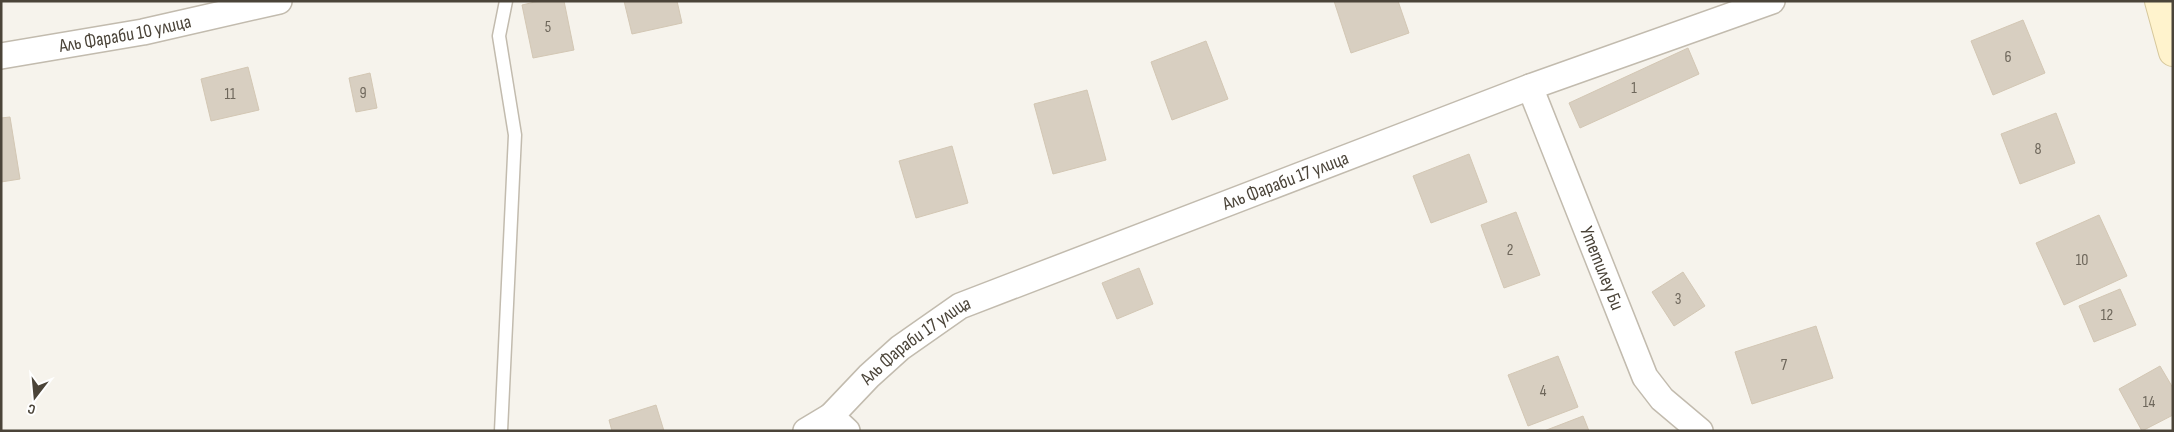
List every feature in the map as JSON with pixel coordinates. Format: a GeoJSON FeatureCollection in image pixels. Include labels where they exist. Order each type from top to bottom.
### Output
{"type":"FeatureCollection","features":[{"type":"Feature","properties":{"kind":"street","name":"Аль Фараби 10 улица"},"geometry":{"type":"LineString","coordinates":[[1,56],[143,32],[279,1]]}},
{"type":"Feature","properties":{"kind":"street","name":"Аль Фараби 17 улица"},"geometry":{"type":"LineString","coordinates":[[806,431],[839,423],[869,376],[900,348],[960,306],[1530,87],[1772,1]]}},
{"type":"Feature","properties":{"kind":"street"},"geometry":{"type":"LineString","coordinates":[[2159,1],[2173,52]]}},
{"type":"Feature","properties":{"kind":"street","name":"Утетилеу Би"},"geometry":{"type":"LineString","coordinates":[[1530,87],[1645,377],[1662,400],[1700,431]]}},
{"type":"Feature","properties":{"kind":"lane"},"geometry":{"type":"LineString","coordinates":[[501,431],[515,135],[499,36],[506,1]]}},
{"type":"Feature","properties":{"kind":"building"},"geometry":{"type":"Polygon","coordinates":[[[539,1],[564,1],[574,50],[533,58],[522,5],[539,1]]]}},
{"type":"Feature","properties":{"kind":"building"},"geometry":{"type":"Polygon","coordinates":[[[624,1],[677,1],[682,23],[632,34],[624,1]]]}},
{"type":"Feature","properties":{"kind":"building"},"geometry":{"type":"Polygon","coordinates":[[[1334,1],[1398,1],[1409,33],[1351,53],[1334,1]]]}},
{"type":"Feature","properties":{"kind":"building"},"geometry":{"type":"Polygon","coordinates":[[[2023,20],[2045,73],[1993,95],[1971,41],[2023,20]]]}},
{"type":"Feature","properties":{"kind":"building"},"geometry":{"type":"Polygon","coordinates":[[[1206,41],[1228,99],[1172,120],[1151,62],[1206,41]]]}},
{"type":"Feature","properties":{"kind":"building"},"geometry":{"type":"Polygon","coordinates":[[[1688,48],[1699,74],[1580,128],[1569,103],[1688,48]]]}},
{"type":"Feature","properties":{"kind":"building"},"geometry":{"type":"Polygon","coordinates":[[[248,67],[259,110],[211,121],[201,79],[248,67]]]}},
{"type":"Feature","properties":{"kind":"building"},"geometry":{"type":"Polygon","coordinates":[[[370,73],[377,108],[356,112],[349,78],[370,73]]]}},
{"type":"Feature","properties":{"kind":"building"},"geometry":{"type":"Polygon","coordinates":[[[1087,90],[1106,160],[1053,174],[1034,104],[1087,90]]]}},
{"type":"Feature","properties":{"kind":"building"},"geometry":{"type":"Polygon","coordinates":[[[2056,113],[2075,163],[2020,184],[2001,134],[2056,113]]]}},
{"type":"Feature","properties":{"kind":"building"},"geometry":{"type":"Polygon","coordinates":[[[10,117],[20,179],[1,182],[1,118],[10,117]]]}},
{"type":"Feature","properties":{"kind":"building"},"geometry":{"type":"Polygon","coordinates":[[[952,146],[968,203],[916,218],[899,161],[952,146]]]}},
{"type":"Feature","properties":{"kind":"building"},"geometry":{"type":"Polygon","coordinates":[[[1469,154],[1487,202],[1431,223],[1413,176],[1469,154]]]}},
{"type":"Feature","properties":{"kind":"building"},"geometry":{"type":"Polygon","coordinates":[[[1516,212],[1540,275],[1504,288],[1481,225],[1516,212]]]}},
{"type":"Feature","properties":{"kind":"building"},"geometry":{"type":"Polygon","coordinates":[[[2099,215],[2127,276],[2064,305],[2036,243],[2099,215]]]}},
{"type":"Feature","properties":{"kind":"building"},"geometry":{"type":"Polygon","coordinates":[[[1139,268],[1153,304],[1117,319],[1102,283],[1139,268]]]}},
{"type":"Feature","properties":{"kind":"building"},"geometry":{"type":"Polygon","coordinates":[[[1683,272],[1705,306],[1674,326],[1652,292],[1683,272]]]}},
{"type":"Feature","properties":{"kind":"building"},"geometry":{"type":"Polygon","coordinates":[[[2120,289],[2136,325],[2094,342],[2079,306],[2120,289]]]}},
{"type":"Feature","properties":{"kind":"building"},"geometry":{"type":"Polygon","coordinates":[[[1816,326],[1833,378],[1752,404],[1735,352],[1816,326]]]}},
{"type":"Feature","properties":{"kind":"building"},"geometry":{"type":"Polygon","coordinates":[[[1558,356],[1578,407],[1528,426],[1508,375],[1558,356]]]}},
{"type":"Feature","properties":{"kind":"building"},"geometry":{"type":"Polygon","coordinates":[[[2160,366],[2173,388],[2173,415],[2142,431],[2119,389],[2160,366]]]}},
{"type":"Feature","properties":{"kind":"building"},"geometry":{"type":"Polygon","coordinates":[[[656,405],[664,431],[612,431],[609,420],[656,405]]]}},
{"type":"Feature","properties":{"kind":"building"},"geometry":{"type":"Polygon","coordinates":[[[1583,416],[1589,431],[1544,431],[1583,416]]]}}]}
